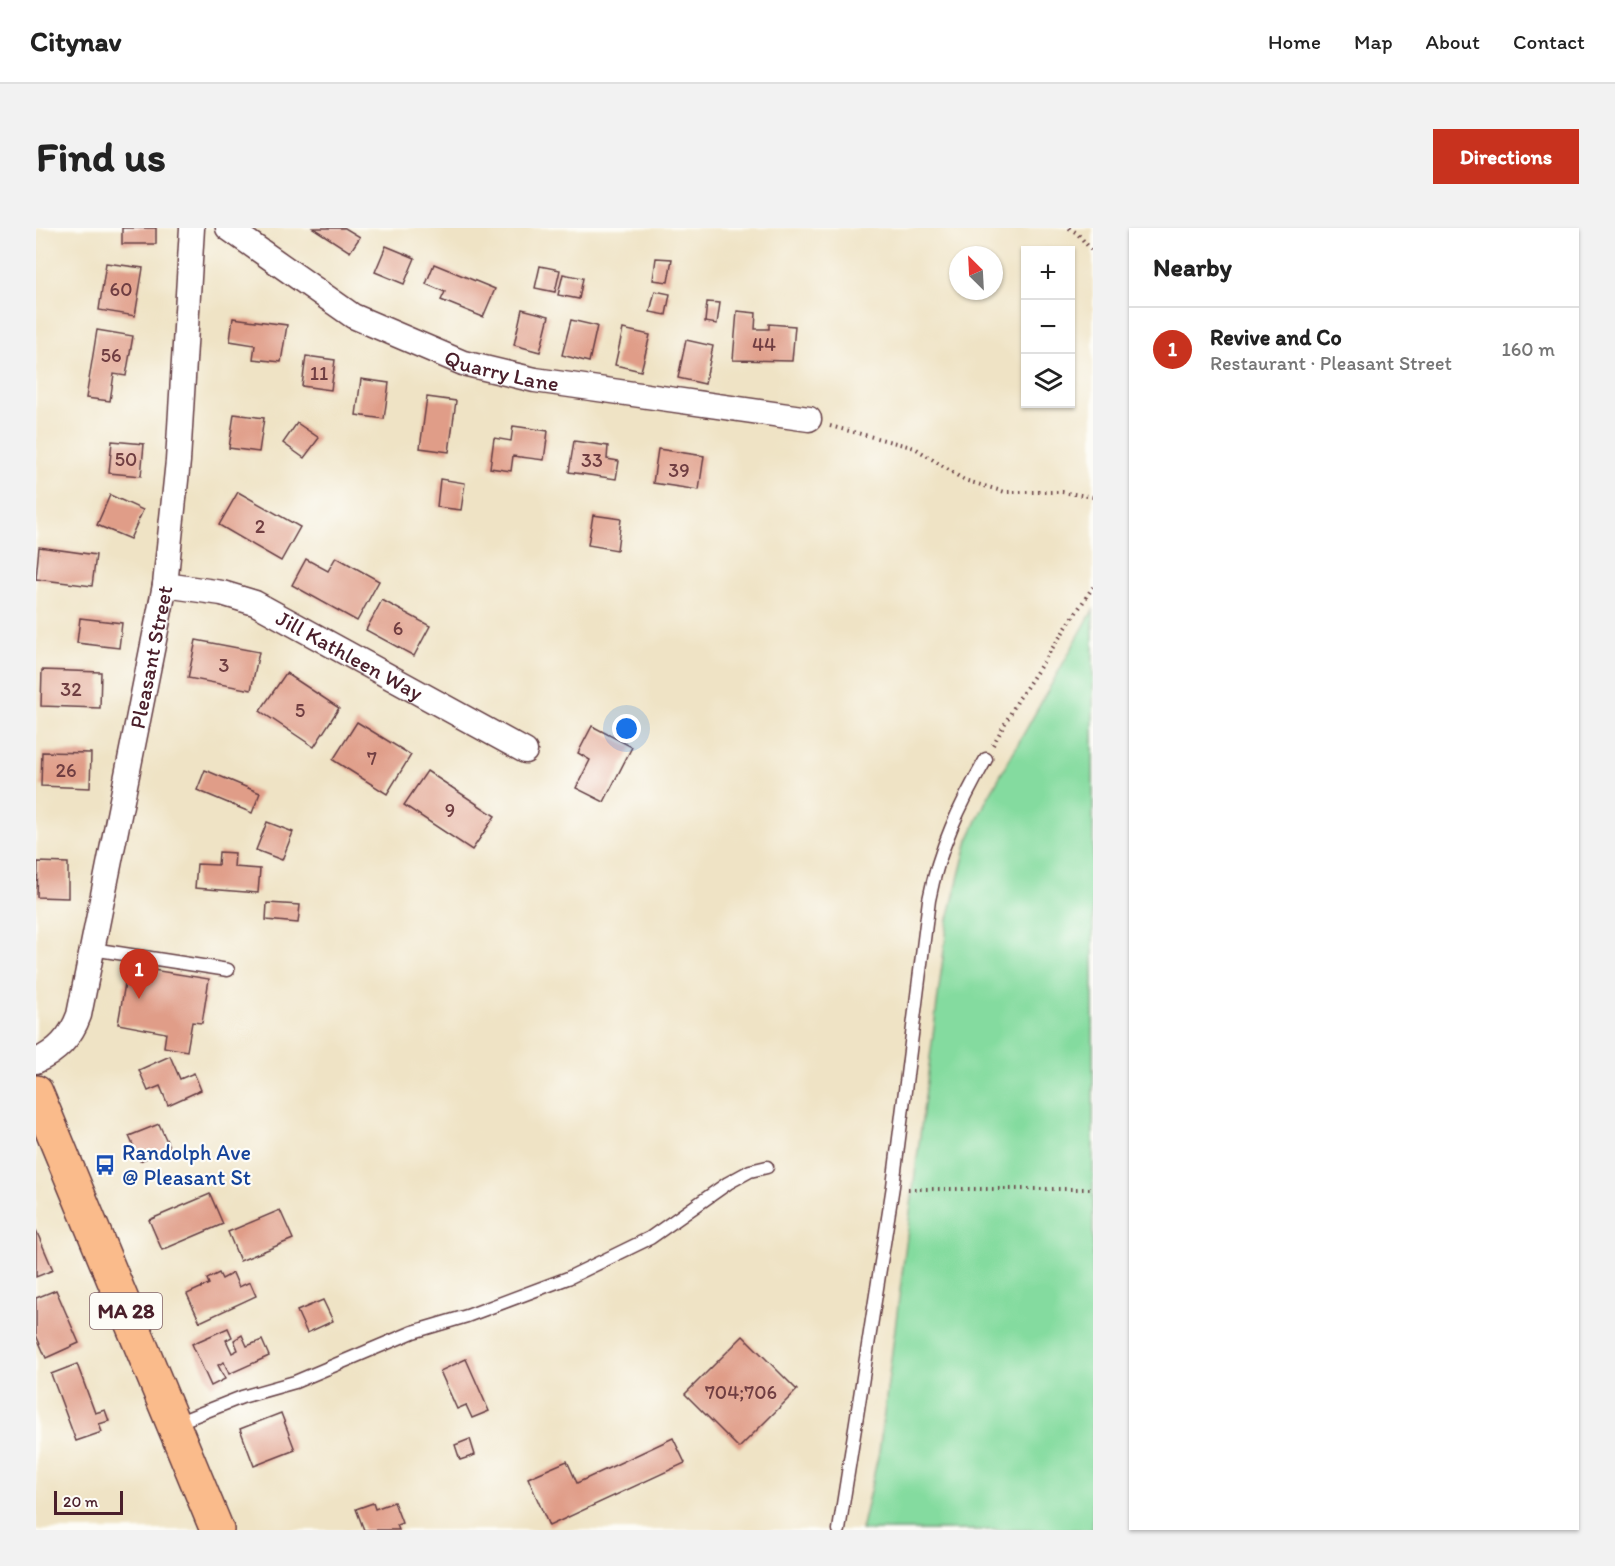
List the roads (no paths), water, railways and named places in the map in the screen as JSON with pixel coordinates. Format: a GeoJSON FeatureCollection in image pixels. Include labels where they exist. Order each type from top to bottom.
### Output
{"type":"FeatureCollection","features":[{"type":"Feature","properties":{"kind":"main road","name":"MA 28"},"geometry":{"type":"LineString","coordinates":[[36,1092],[217,1530]]}},
{"type":"Feature","properties":{"kind":"street","name":"Pleasant Street"},"geometry":{"type":"LineString","coordinates":[[36,1061],[61,1046],[75,1026],[165,585],[178,461],[192,228]]}},
{"type":"Feature","properties":{"kind":"street","name":"Quarry Lane"},"geometry":{"type":"LineString","coordinates":[[228,228],[353,316],[464,363],[518,377],[810,419]]}},
{"type":"Feature","properties":{"kind":"street","name":"Jill Kathleen Way"},"geometry":{"type":"LineString","coordinates":[[165,585],[222,593],[255,603],[525,752]]}},
{"type":"Feature","properties":{"kind":"lane"},"geometry":{"type":"LineString","coordinates":[[839,1530],[894,1186],[933,880],[951,826],[986,759]]}},
{"type":"Feature","properties":{"kind":"lane"},"geometry":{"type":"LineString","coordinates":[[92,950],[228,970]]}},
{"type":"Feature","properties":{"kind":"lane"},"geometry":{"type":"LineString","coordinates":[[173,1425],[242,1397],[295,1382],[413,1332],[467,1316],[568,1278],[650,1238],[728,1183],[750,1171],[767,1167]]}},
{"type":"Feature","properties":{"kind":"place","name":"Revive and Co"},"geometry":{"type":"Point","coordinates":[139,999]}},
{"type":"Feature","properties":{"kind":"place","name":"Randolph Ave @ Pleasant St"},"geometry":{"type":"Point","coordinates":[105,1165]}}]}
